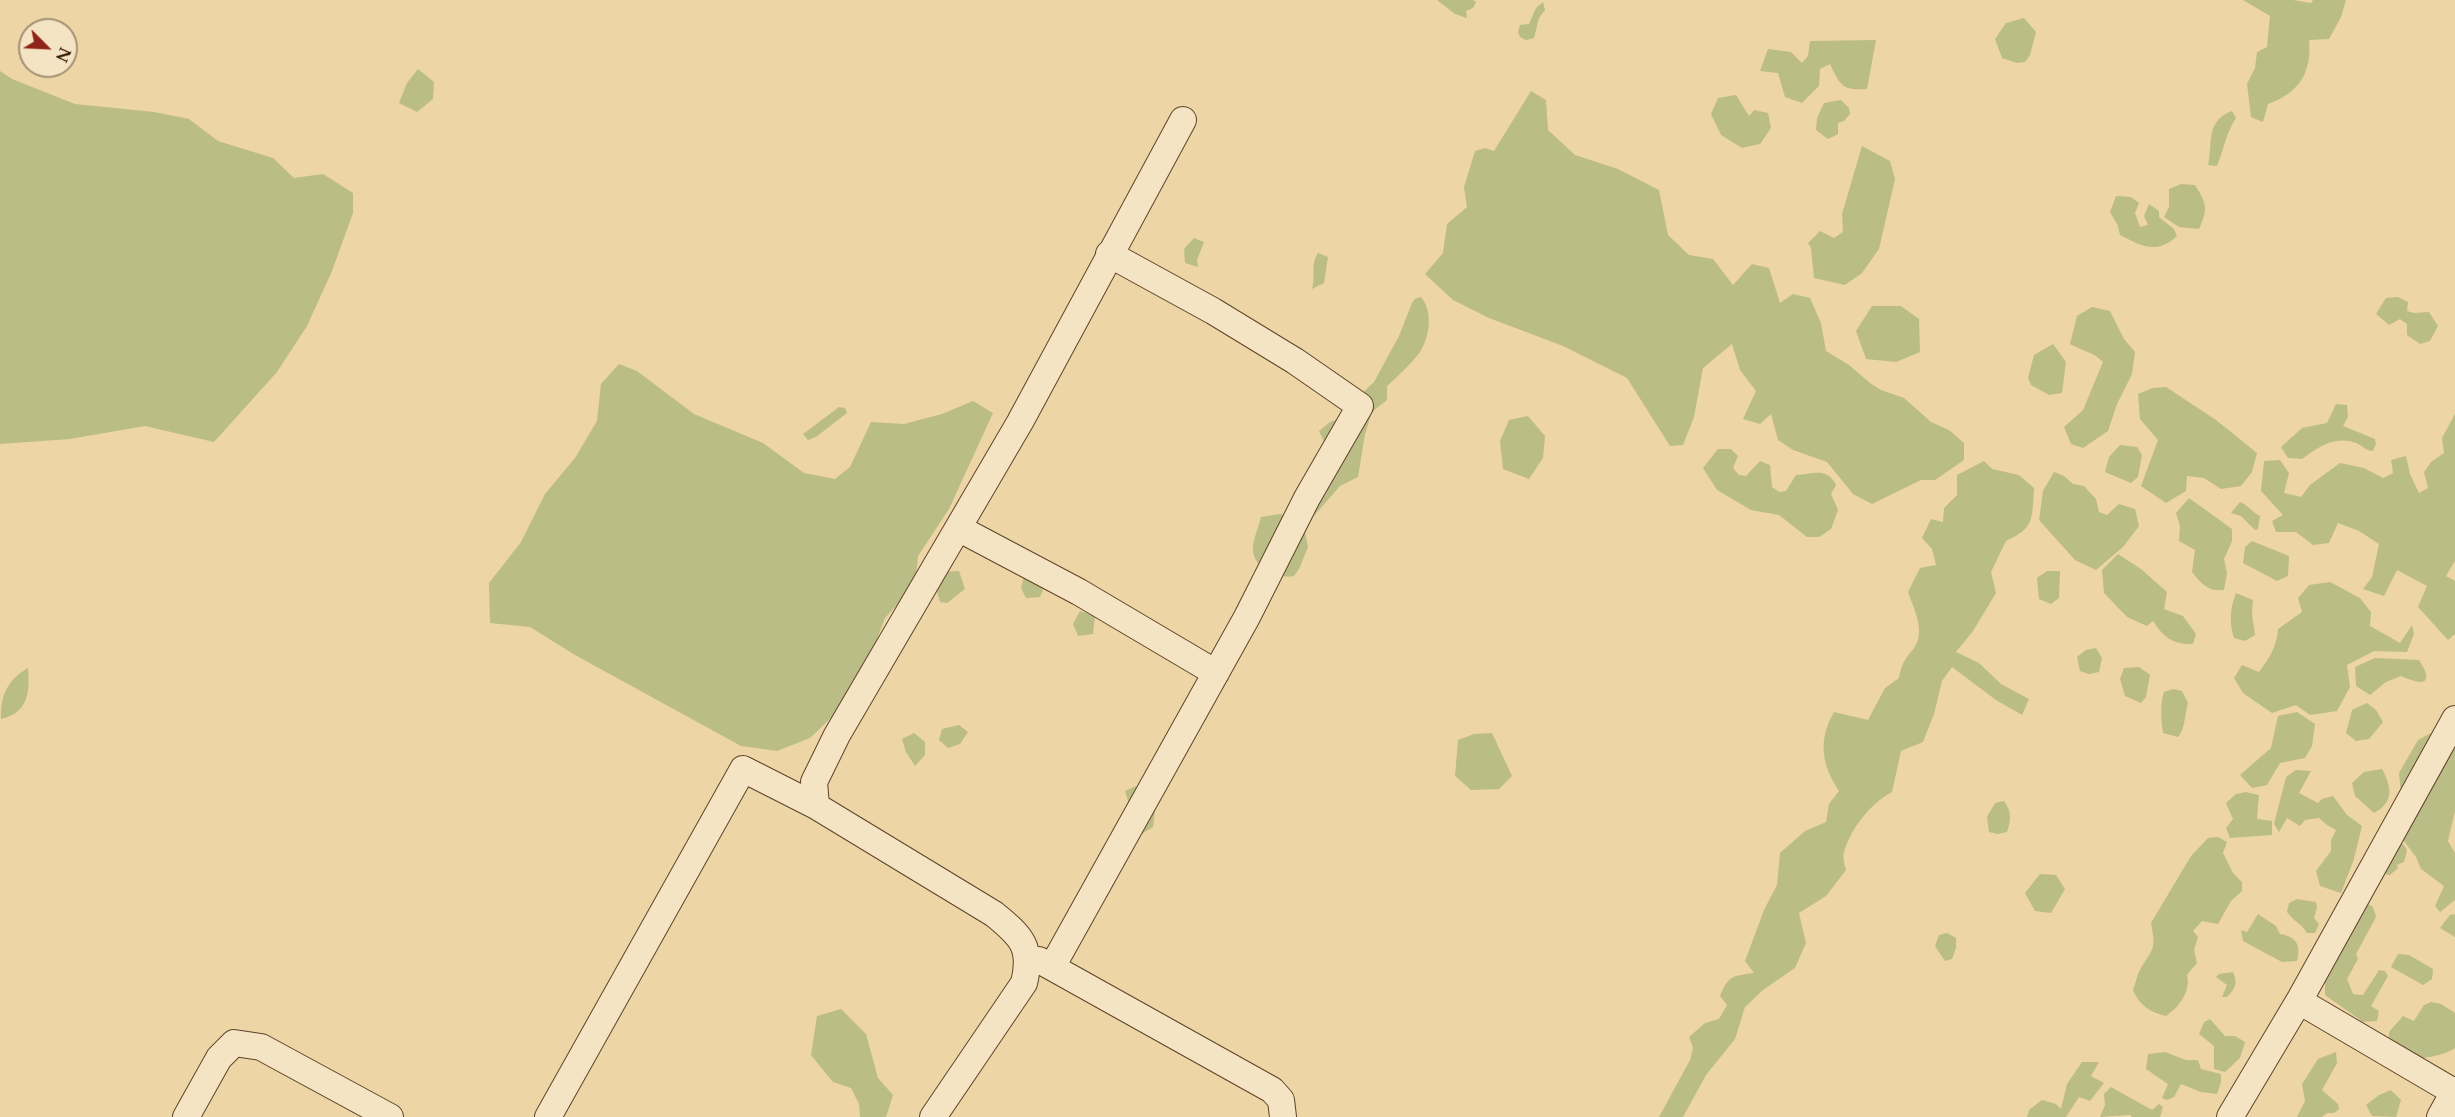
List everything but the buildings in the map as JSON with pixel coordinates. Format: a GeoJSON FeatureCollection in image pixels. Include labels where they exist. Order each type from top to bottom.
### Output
{"type":"FeatureCollection","features":[{"type":"Feature","properties":{"kind":"street"},"geometry":{"type":"LineString","coordinates":[[816,806],[814,782],[837,735],[1020,422],[1183,120]]}},
{"type":"Feature","properties":{"kind":"street"},"geometry":{"type":"LineString","coordinates":[[1052,967],[1247,617],[1307,498],[1360,406],[1295,361],[1213,310],[1109,254]]}},
{"type":"Feature","properties":{"kind":"street"},"geometry":{"type":"LineString","coordinates":[[958,528],[1079,592],[1216,673]]}},
{"type":"Feature","properties":{"kind":"street"},"geometry":{"type":"LineString","coordinates":[[2230,1117],[2298,1001],[2455,719]]}},
{"type":"Feature","properties":{"kind":"street"},"geometry":{"type":"LineString","coordinates":[[548,1117],[743,769],[816,806],[994,914],[1014,932],[1028,954],[1272,1090],[1281,1100],[1282,1117]]}},
{"type":"Feature","properties":{"kind":"street"},"geometry":{"type":"LineString","coordinates":[[933,1117],[1024,983],[1028,954]]}},
{"type":"Feature","properties":{"kind":"street"},"geometry":{"type":"LineString","coordinates":[[2298,1001],[2454,1091],[2440,1117]]}},
{"type":"Feature","properties":{"kind":"street"},"geometry":{"type":"LineString","coordinates":[[186,1117],[219,1058],[234,1043],[261,1047],[390,1117]]}},
{"type":"Feature","properties":{"kind":"green space"},"geometry":{"type":"Polygon","coordinates":[[[1437,0],[1473,0],[1476,2],[1473,8],[1466,11],[1467,18],[1455,14],[1437,0]]]}},
{"type":"Feature","properties":{"kind":"green space"},"geometry":{"type":"Polygon","coordinates":[[[2243,0],[2293,0],[2311,3],[2313,0],[2346,0],[2341,17],[2329,39],[2309,40],[2306,72],[2288,94],[2268,104],[2263,122],[2251,117],[2247,84],[2255,68],[2257,52],[2267,47],[2270,16],[2243,0]]]}},
{"type":"Feature","properties":{"kind":"green space"},"geometry":{"type":"Polygon","coordinates":[[[1543,2],[1545,10],[1539,18],[1534,38],[1526,40],[1520,37],[1518,32],[1520,25],[1529,24],[1536,8],[1543,2]]]}},
{"type":"Feature","properties":{"kind":"green space"},"geometry":{"type":"Polygon","coordinates":[[[2024,18],[2036,32],[2030,55],[2025,62],[2017,63],[2002,58],[1995,39],[2006,23],[2024,18]]]}},
{"type":"Feature","properties":{"kind":"green space"},"geometry":{"type":"Polygon","coordinates":[[[1876,40],[1867,89],[1847,88],[1836,77],[1830,64],[1820,69],[1819,86],[1802,103],[1785,97],[1778,73],[1760,71],[1768,49],[1791,52],[1802,63],[1808,56],[1810,41],[1876,40]]]}},
{"type":"Feature","properties":{"kind":"green space"},"geometry":{"type":"Polygon","coordinates":[[[418,69],[434,82],[433,99],[417,112],[399,103],[407,83],[418,69]]]}},
{"type":"Feature","properties":{"kind":"green space"},"geometry":{"type":"Polygon","coordinates":[[[0,71],[12,79],[75,104],[154,112],[189,119],[218,141],[273,158],[294,178],[323,174],[353,193],[353,213],[332,271],[307,326],[277,372],[214,442],[145,426],[70,439],[0,444],[0,71]]]}},
{"type":"Feature","properties":{"kind":"green space"},"geometry":{"type":"Polygon","coordinates":[[[1531,91],[1546,100],[1548,130],[1575,155],[1618,169],[1659,190],[1668,235],[1689,255],[1713,259],[1733,285],[1752,264],[1769,268],[1780,303],[1793,294],[1810,298],[1821,323],[1826,351],[1849,365],[1870,383],[1881,390],[1904,398],[1931,422],[1949,430],[1964,443],[1964,460],[1935,480],[1921,480],[1872,504],[1853,494],[1827,462],[1793,450],[1778,440],[1771,414],[1760,424],[1743,419],[1756,391],[1740,370],[1732,344],[1703,368],[1694,417],[1683,445],[1670,446],[1627,378],[1563,346],[1489,318],[1453,300],[1425,274],[1443,253],[1447,224],[1467,207],[1464,187],[1475,151],[1485,148],[1494,151],[1531,91]]]}},
{"type":"Feature","properties":{"kind":"green space"},"geometry":{"type":"Polygon","coordinates":[[[1736,95],[1749,116],[1754,110],[1768,113],[1771,128],[1760,144],[1742,148],[1721,135],[1711,114],[1718,98],[1736,95]]]}},
{"type":"Feature","properties":{"kind":"green space"},"geometry":{"type":"Polygon","coordinates":[[[1841,100],[1849,108],[1850,114],[1844,121],[1838,123],[1838,134],[1828,139],[1816,130],[1817,118],[1824,103],[1841,100]]]}},
{"type":"Feature","properties":{"kind":"green space"},"geometry":{"type":"Polygon","coordinates":[[[2232,111],[2236,118],[2227,135],[2217,166],[2208,165],[2214,127],[2223,115],[2232,111]]]}},
{"type":"Feature","properties":{"kind":"green space"},"geometry":{"type":"Polygon","coordinates":[[[1862,146],[1890,161],[1895,179],[1879,249],[1862,273],[1845,285],[1814,278],[1811,248],[1808,243],[1820,231],[1834,238],[1843,232],[1842,214],[1862,146]]]}},
{"type":"Feature","properties":{"kind":"green space"},"geometry":{"type":"Polygon","coordinates":[[[2181,184],[2195,185],[2202,197],[2205,211],[2199,229],[2179,227],[2164,217],[2169,207],[2169,189],[2181,184]]]}},
{"type":"Feature","properties":{"kind":"green space"},"geometry":{"type":"Polygon","coordinates":[[[2116,196],[2131,197],[2139,203],[2135,213],[2140,227],[2148,225],[2144,216],[2149,204],[2159,211],[2159,217],[2174,229],[2177,236],[2163,245],[2149,247],[2120,235],[2110,212],[2116,196]]]}},
{"type":"Feature","properties":{"kind":"green space"},"geometry":{"type":"Polygon","coordinates":[[[1194,238],[1204,242],[1197,260],[1198,267],[1185,263],[1184,249],[1194,238]]]}},
{"type":"Feature","properties":{"kind":"green space"},"geometry":{"type":"Polygon","coordinates":[[[1318,253],[1328,257],[1324,283],[1312,289],[1314,262],[1318,253]]]}},
{"type":"Feature","properties":{"kind":"green space"},"geometry":{"type":"Polygon","coordinates":[[[1421,297],[1429,317],[1426,339],[1420,352],[1387,386],[1387,400],[1372,412],[1365,434],[1358,477],[1340,486],[1313,517],[1305,532],[1308,547],[1294,576],[1281,576],[1268,571],[1258,563],[1253,551],[1261,517],[1280,514],[1302,520],[1329,452],[1319,431],[1330,422],[1343,417],[1354,401],[1374,382],[1399,336],[1412,303],[1421,297]]]}},
{"type":"Feature","properties":{"kind":"green space"},"geometry":{"type":"Polygon","coordinates":[[[2398,297],[2408,302],[2407,311],[2429,312],[2438,326],[2430,341],[2420,344],[2407,335],[2407,324],[2400,319],[2389,325],[2376,314],[2386,298],[2398,297]]]}},
{"type":"Feature","properties":{"kind":"green space"},"geometry":{"type":"Polygon","coordinates":[[[1872,306],[1901,306],[1919,319],[1920,352],[1896,362],[1866,359],[1856,331],[1872,306]]]}},
{"type":"Feature","properties":{"kind":"green space"},"geometry":{"type":"Polygon","coordinates":[[[2092,307],[2110,311],[2124,339],[2135,352],[2132,374],[2117,404],[2108,431],[2083,448],[2071,444],[2064,427],[2083,410],[2103,362],[2070,344],[2077,316],[2092,307]]]}},
{"type":"Feature","properties":{"kind":"green space"},"geometry":{"type":"Polygon","coordinates":[[[2053,344],[2066,362],[2062,393],[2049,395],[2031,385],[2028,378],[2034,355],[2053,344]]]}},
{"type":"Feature","properties":{"kind":"green space"},"geometry":{"type":"Polygon","coordinates":[[[619,364],[637,371],[694,414],[763,443],[804,473],[835,479],[850,467],[871,422],[904,424],[942,414],[973,401],[993,413],[949,509],[918,556],[915,585],[885,618],[875,644],[838,711],[810,738],[777,751],[741,746],[575,655],[530,627],[490,623],[489,583],[521,542],[545,494],[575,458],[597,421],[601,384],[619,364]]]}},
{"type":"Feature","properties":{"kind":"green space"},"geometry":{"type":"Polygon","coordinates":[[[2166,387],[2216,420],[2257,453],[2252,472],[2241,486],[2221,489],[2204,478],[2187,476],[2186,491],[2166,503],[2141,486],[2158,440],[2140,419],[2138,394],[2153,388],[2166,387]]]}},
{"type":"Feature","properties":{"kind":"green space"},"geometry":{"type":"Polygon","coordinates":[[[2336,404],[2347,405],[2348,417],[2343,426],[2375,439],[2376,444],[2373,451],[2356,443],[2341,440],[2327,443],[2302,459],[2288,458],[2281,447],[2302,428],[2327,423],[2336,404]]]}},
{"type":"Feature","properties":{"kind":"green space"},"geometry":{"type":"Polygon","coordinates":[[[839,407],[845,408],[847,413],[816,437],[808,440],[803,434],[839,407]]]}},
{"type":"Feature","properties":{"kind":"green space"},"geometry":{"type":"Polygon","coordinates":[[[2455,414],[2455,561],[2446,576],[2455,581],[2455,634],[2448,640],[2418,607],[2427,586],[2397,570],[2384,596],[2363,589],[2372,577],[2379,544],[2359,531],[2338,523],[2329,543],[2313,545],[2296,532],[2276,532],[2272,521],[2283,515],[2261,491],[2264,461],[2280,460],[2289,473],[2284,493],[2301,497],[2310,485],[2340,463],[2364,468],[2383,478],[2393,473],[2391,460],[2406,456],[2410,474],[2419,493],[2428,488],[2424,472],[2431,462],[2444,453],[2442,438],[2455,414]]]}},
{"type":"Feature","properties":{"kind":"green space"},"geometry":{"type":"Polygon","coordinates":[[[1528,416],[1545,436],[1543,458],[1529,479],[1503,469],[1500,441],[1509,420],[1528,416]]]}},
{"type":"Feature","properties":{"kind":"green space"},"geometry":{"type":"Polygon","coordinates":[[[2120,445],[2137,447],[2142,455],[2138,477],[2131,483],[2105,472],[2109,457],[2120,445]]]}},
{"type":"Feature","properties":{"kind":"green space"},"geometry":{"type":"Polygon","coordinates":[[[1718,449],[1731,449],[1738,456],[1733,468],[1739,475],[1746,476],[1760,461],[1770,465],[1772,487],[1779,492],[1786,491],[1796,475],[1819,473],[1828,476],[1836,485],[1831,494],[1838,510],[1831,529],[1819,537],[1807,537],[1779,515],[1751,510],[1717,490],[1703,468],[1718,449]]]}},
{"type":"Feature","properties":{"kind":"green space"},"geometry":{"type":"Polygon","coordinates":[[[1984,461],[1992,469],[2019,475],[2034,488],[2032,515],[2022,531],[2006,541],[1991,572],[1996,593],[1973,631],[1956,652],[1979,663],[2001,684],[2029,699],[2022,715],[1996,700],[1952,667],[1942,681],[1934,714],[1923,742],[1901,751],[1892,792],[1869,809],[1847,843],[1843,854],[1846,870],[1826,896],[1799,913],[1806,943],[1795,968],[1763,990],[1745,1007],[1735,1039],[1706,1075],[1683,1117],[1659,1117],[1690,1060],[1693,1048],[1689,1037],[1705,1023],[1719,1019],[1727,1005],[1720,996],[1729,980],[1736,976],[1754,973],[1745,961],[1764,910],[1777,885],[1780,853],[1805,831],[1826,822],[1829,804],[1839,791],[1825,762],[1824,742],[1829,722],[1834,712],[1868,720],[1885,688],[1899,678],[1903,665],[1919,635],[1918,620],[1908,592],[1920,568],[1936,565],[1932,549],[1922,538],[1931,519],[1943,522],[1944,508],[1957,495],[1957,475],[1984,461]]]}},
{"type":"Feature","properties":{"kind":"green space"},"geometry":{"type":"Polygon","coordinates":[[[2054,472],[2064,476],[2073,484],[2084,486],[2096,499],[2099,512],[2107,515],[2119,504],[2135,509],[2139,526],[2123,547],[2096,570],[2075,560],[2039,520],[2043,491],[2054,472]]]}},
{"type":"Feature","properties":{"kind":"green space"},"geometry":{"type":"Polygon","coordinates":[[[2189,498],[2232,529],[2232,541],[2224,559],[2227,573],[2224,590],[2209,588],[2199,580],[2192,572],[2195,550],[2179,541],[2180,526],[2176,513],[2189,498]]]}},
{"type":"Feature","properties":{"kind":"green space"},"geometry":{"type":"Polygon","coordinates":[[[2240,502],[2260,516],[2258,529],[2255,530],[2241,516],[2231,513],[2240,502]]]}},
{"type":"Feature","properties":{"kind":"green space"},"geometry":{"type":"Polygon","coordinates":[[[2252,541],[2289,556],[2288,576],[2277,581],[2243,563],[2245,547],[2252,541]]]}},
{"type":"Feature","properties":{"kind":"green space"},"geometry":{"type":"Polygon","coordinates":[[[2118,554],[2141,569],[2167,592],[2164,609],[2183,616],[2196,634],[2193,644],[2169,639],[2153,621],[2147,626],[2127,617],[2104,593],[2102,570],[2118,554]]]}},
{"type":"Feature","properties":{"kind":"green space"},"geometry":{"type":"Polygon","coordinates":[[[959,571],[965,589],[947,603],[940,602],[934,583],[942,572],[959,571]]]}},
{"type":"Feature","properties":{"kind":"green space"},"geometry":{"type":"Polygon","coordinates":[[[2047,571],[2060,571],[2059,598],[2051,604],[2039,599],[2037,578],[2047,571]]]}},
{"type":"Feature","properties":{"kind":"green space"},"geometry":{"type":"Polygon","coordinates":[[[1025,572],[1046,582],[1040,597],[1026,598],[1021,588],[1025,572]]]}},
{"type":"Feature","properties":{"kind":"green space"},"geometry":{"type":"Polygon","coordinates":[[[2330,582],[2360,598],[2371,612],[2370,626],[2400,643],[2412,625],[2414,634],[2407,652],[2374,651],[2347,665],[2350,687],[2337,711],[2310,715],[2296,705],[2272,713],[2243,693],[2234,678],[2242,665],[2259,672],[2272,652],[2278,629],[2302,612],[2298,598],[2309,585],[2330,582]]]}},
{"type":"Feature","properties":{"kind":"green space"},"geometry":{"type":"Polygon","coordinates":[[[2236,593],[2253,600],[2255,635],[2245,641],[2234,638],[2231,627],[2232,604],[2236,593]]]}},
{"type":"Feature","properties":{"kind":"green space"},"geometry":{"type":"Polygon","coordinates":[[[1080,611],[1095,616],[1093,634],[1078,636],[1073,624],[1080,611]]]}},
{"type":"Feature","properties":{"kind":"green space"},"geometry":{"type":"Polygon","coordinates":[[[2096,648],[2102,658],[2099,672],[2089,674],[2080,671],[2077,657],[2086,650],[2096,648]]]}},
{"type":"Feature","properties":{"kind":"green space"},"geometry":{"type":"Polygon","coordinates":[[[2375,658],[2419,660],[2424,668],[2426,679],[2421,682],[2401,676],[2386,682],[2370,695],[2356,686],[2355,667],[2375,658]]]}},
{"type":"Feature","properties":{"kind":"green space"},"geometry":{"type":"Polygon","coordinates":[[[2139,667],[2150,675],[2146,697],[2141,703],[2125,696],[2120,679],[2124,668],[2139,667]]]}},
{"type":"Feature","properties":{"kind":"green space"},"geometry":{"type":"Polygon","coordinates":[[[28,668],[27,694],[22,707],[10,716],[1,719],[2,703],[10,683],[28,668]]]}},
{"type":"Feature","properties":{"kind":"green space"},"geometry":{"type":"Polygon","coordinates":[[[2173,689],[2182,691],[2188,703],[2184,725],[2178,737],[2163,733],[2161,707],[2163,696],[2164,692],[2173,689]]]}},
{"type":"Feature","properties":{"kind":"green space"},"geometry":{"type":"Polygon","coordinates":[[[2367,703],[2376,710],[2383,722],[2369,739],[2356,741],[2346,733],[2352,710],[2367,703]]]}},
{"type":"Feature","properties":{"kind":"green space"},"geometry":{"type":"Polygon","coordinates":[[[2297,712],[2315,724],[2312,746],[2305,758],[2280,763],[2267,785],[2252,788],[2240,775],[2271,748],[2278,716],[2297,712]]]}},
{"type":"Feature","properties":{"kind":"green space"},"geometry":{"type":"Polygon","coordinates":[[[959,725],[968,732],[960,744],[948,748],[939,740],[942,729],[959,725]]]}},
{"type":"Feature","properties":{"kind":"green space"},"geometry":{"type":"Polygon","coordinates":[[[2433,732],[2455,746],[2455,811],[2448,841],[2455,853],[2455,900],[2440,912],[2435,906],[2444,886],[2421,869],[2416,857],[2391,824],[2401,794],[2399,773],[2418,740],[2433,732]]]}},
{"type":"Feature","properties":{"kind":"green space"},"geometry":{"type":"Polygon","coordinates":[[[914,733],[925,742],[925,755],[915,766],[906,752],[902,739],[914,733]]]}},
{"type":"Feature","properties":{"kind":"green space"},"geometry":{"type":"Polygon","coordinates":[[[1492,733],[1512,776],[1499,789],[1471,790],[1455,776],[1458,740],[1474,734],[1492,733]]]}},
{"type":"Feature","properties":{"kind":"green space"},"geometry":{"type":"Polygon","coordinates":[[[2382,769],[2388,782],[2389,794],[2385,804],[2374,813],[2355,796],[2352,783],[2364,772],[2382,769]]]}},
{"type":"Feature","properties":{"kind":"green space"},"geometry":{"type":"Polygon","coordinates":[[[2296,770],[2311,771],[2299,793],[2318,803],[2322,799],[2333,796],[2347,815],[2362,826],[2354,859],[2341,893],[2320,886],[2316,871],[2331,851],[2331,840],[2336,830],[2319,818],[2305,820],[2300,826],[2287,818],[2279,832],[2274,824],[2286,777],[2296,770]]]}},
{"type":"Feature","properties":{"kind":"green space"},"geometry":{"type":"Polygon","coordinates":[[[1136,786],[1155,810],[1153,827],[1140,835],[1130,831],[1131,811],[1125,791],[1136,786]]]}},
{"type":"Feature","properties":{"kind":"green space"},"geometry":{"type":"Polygon","coordinates":[[[2246,792],[2259,795],[2257,819],[2272,821],[2272,835],[2230,838],[2226,828],[2233,819],[2226,803],[2236,794],[2246,792]]]}},
{"type":"Feature","properties":{"kind":"green space"},"geometry":{"type":"Polygon","coordinates":[[[2004,801],[2010,816],[2007,832],[1998,834],[1989,832],[1987,817],[1995,803],[2004,801]]]}},
{"type":"Feature","properties":{"kind":"green space"},"geometry":{"type":"Polygon","coordinates":[[[2218,837],[2227,842],[2223,853],[2233,873],[2242,882],[2242,891],[2231,901],[2218,924],[2202,921],[2193,931],[2198,937],[2194,950],[2197,963],[2187,975],[2186,993],[2179,1004],[2166,1016],[2142,1004],[2133,990],[2140,970],[2153,947],[2151,923],[2191,856],[2208,838],[2218,837]]]}},
{"type":"Feature","properties":{"kind":"green space"},"geometry":{"type":"Polygon","coordinates":[[[2396,844],[2403,844],[2407,850],[2404,862],[2397,865],[2398,868],[2387,875],[2384,870],[2391,863],[2391,851],[2396,844]]]}},
{"type":"Feature","properties":{"kind":"green space"},"geometry":{"type":"Polygon","coordinates":[[[2040,874],[2056,875],[2065,889],[2051,913],[2035,911],[2025,893],[2040,874]]]}},
{"type":"Feature","properties":{"kind":"green space"},"geometry":{"type":"Polygon","coordinates":[[[2297,899],[2316,902],[2314,918],[2319,924],[2315,933],[2307,933],[2287,912],[2289,903],[2297,899]]]}},
{"type":"Feature","properties":{"kind":"green space"},"geometry":{"type":"Polygon","coordinates":[[[2365,902],[2373,907],[2376,917],[2356,954],[2358,959],[2347,979],[2353,994],[2363,995],[2379,970],[2385,971],[2388,976],[2371,1006],[2379,1011],[2377,1021],[2363,1022],[2325,995],[2325,974],[2365,902]]]}},
{"type":"Feature","properties":{"kind":"green space"},"geometry":{"type":"Polygon","coordinates":[[[2258,914],[2276,926],[2280,934],[2294,940],[2298,946],[2297,961],[2282,962],[2243,941],[2241,930],[2247,932],[2258,914]]]}},
{"type":"Feature","properties":{"kind":"green space"},"geometry":{"type":"Polygon","coordinates":[[[2455,914],[2455,937],[2440,928],[2450,915],[2455,914]]]}},
{"type":"Feature","properties":{"kind":"green space"},"geometry":{"type":"Polygon","coordinates":[[[1947,933],[1956,938],[1956,948],[1952,959],[1945,961],[1935,946],[1939,935],[1947,933]]]}},
{"type":"Feature","properties":{"kind":"green space"},"geometry":{"type":"Polygon","coordinates":[[[2398,954],[2409,955],[2433,969],[2432,979],[2423,985],[2391,967],[2398,954]]]}},
{"type":"Feature","properties":{"kind":"green space"},"geometry":{"type":"Polygon","coordinates":[[[2233,972],[2234,988],[2227,997],[2222,997],[2227,985],[2216,977],[2219,974],[2233,972]]]}},
{"type":"Feature","properties":{"kind":"green space"},"geometry":{"type":"Polygon","coordinates":[[[2431,1002],[2441,1004],[2455,1013],[2455,1048],[2430,1057],[2415,1059],[2404,1057],[2389,1044],[2389,1032],[2403,1016],[2414,1021],[2424,1005],[2431,1002]]]}},
{"type":"Feature","properties":{"kind":"green space"},"geometry":{"type":"Polygon","coordinates":[[[841,1009],[866,1034],[878,1078],[893,1095],[886,1117],[860,1117],[859,1104],[851,1088],[833,1082],[811,1055],[817,1016],[841,1009]]]}},
{"type":"Feature","properties":{"kind":"green space"},"geometry":{"type":"Polygon","coordinates":[[[2210,1019],[2225,1036],[2235,1036],[2245,1042],[2240,1058],[2225,1072],[2214,1069],[2214,1046],[2199,1034],[2204,1022],[2210,1019]]]}},
{"type":"Feature","properties":{"kind":"green space"},"geometry":{"type":"Polygon","coordinates":[[[2165,1052],[2186,1060],[2198,1060],[2201,1069],[2221,1074],[2217,1094],[2201,1092],[2181,1084],[2174,1097],[2167,1100],[2162,1098],[2168,1084],[2146,1069],[2148,1054],[2165,1052]]]}},
{"type":"Feature","properties":{"kind":"green space"},"geometry":{"type":"Polygon","coordinates":[[[2336,1052],[2337,1063],[2322,1090],[2338,1104],[2339,1109],[2322,1117],[2297,1117],[2305,1101],[2302,1084],[2318,1059],[2336,1052]]]}},
{"type":"Feature","properties":{"kind":"green space"},"geometry":{"type":"Polygon","coordinates":[[[2082,1062],[2099,1062],[2091,1076],[2104,1083],[2090,1101],[2079,1097],[2066,1117],[2027,1117],[2029,1110],[2042,1100],[2056,1104],[2061,1109],[2067,1084],[2082,1062]]]}},
{"type":"Feature","properties":{"kind":"green space"},"geometry":{"type":"Polygon","coordinates":[[[2111,1087],[2152,1110],[2159,1104],[2163,1107],[2160,1117],[2132,1117],[2130,1115],[2100,1117],[2105,1105],[2104,1094],[2111,1087]]]}},
{"type":"Feature","properties":{"kind":"green space"},"geometry":{"type":"Polygon","coordinates":[[[2391,1090],[2401,1100],[2396,1117],[2372,1116],[2366,1105],[2379,1095],[2391,1090]]]}}]}
